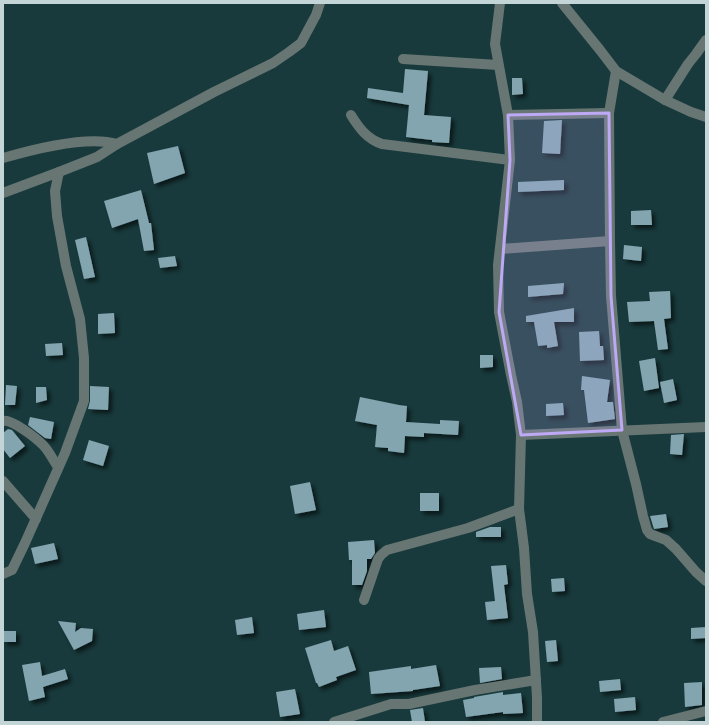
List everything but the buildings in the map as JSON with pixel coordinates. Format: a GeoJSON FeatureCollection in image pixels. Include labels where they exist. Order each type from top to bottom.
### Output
{"type":"FeatureCollection","features":[{"type":"Feature","properties":{"kind":"street"},"geometry":{"type":"LineString","coordinates":[[3,193],[97,156],[214,92],[273,63],[300,43],[316,15],[320,3]]}},
{"type":"Feature","properties":{"kind":"street"},"geometry":{"type":"LineString","coordinates":[[500,3],[495,44],[508,115],[510,160],[498,265],[499,312],[517,402],[521,435],[519,509],[525,555],[527,594],[533,632],[537,722]]}},
{"type":"Feature","properties":{"kind":"street"},"geometry":{"type":"LineString","coordinates":[[562,3],[616,71],[665,100],[706,117]]}},
{"type":"Feature","properties":{"kind":"street"},"geometry":{"type":"LineString","coordinates":[[665,100],[688,64],[706,40]]}},
{"type":"Feature","properties":{"kind":"street"},"geometry":{"type":"LineString","coordinates":[[403,58],[498,66]]}},
{"type":"Feature","properties":{"kind":"street"},"geometry":{"type":"LineString","coordinates":[[616,71],[609,113],[610,241],[611,296],[622,430],[647,530],[650,534],[666,540],[706,581]]}},
{"type":"Feature","properties":{"kind":"street"},"geometry":{"type":"LineString","coordinates":[[508,115],[609,113]]}},
{"type":"Feature","properties":{"kind":"street"},"geometry":{"type":"LineString","coordinates":[[350,115],[367,137],[382,144],[510,160]]}},
{"type":"Feature","properties":{"kind":"street"},"geometry":{"type":"LineString","coordinates":[[3,158],[63,144],[96,140],[117,144]]}},
{"type":"Feature","properties":{"kind":"street"},"geometry":{"type":"LineString","coordinates":[[3,584],[6,573],[13,568],[36,519],[65,453],[84,401],[84,358],[80,319],[66,266],[57,216],[55,191],[59,172]]}},
{"type":"Feature","properties":{"kind":"street"},"geometry":{"type":"LineString","coordinates":[[500,249],[610,241]]}},
{"type":"Feature","properties":{"kind":"street"},"geometry":{"type":"LineString","coordinates":[[3,421],[8,420],[20,427],[44,446],[58,467]]}},
{"type":"Feature","properties":{"kind":"street"},"geometry":{"type":"LineString","coordinates":[[521,435],[706,427]]}},
{"type":"Feature","properties":{"kind":"street"},"geometry":{"type":"LineString","coordinates":[[3,481],[36,519]]}},
{"type":"Feature","properties":{"kind":"street"},"geometry":{"type":"LineString","coordinates":[[364,600],[378,559],[388,550],[468,528],[519,509]]}},
{"type":"Feature","properties":{"kind":"street"},"geometry":{"type":"LineString","coordinates":[[334,722],[391,704],[409,704],[475,690],[536,680]]}},
{"type":"Feature","properties":{"kind":"street"},"geometry":{"type":"LineString","coordinates":[[663,722],[706,711]]}},
{"type":"Feature","properties":{"kind":"highlighted area"},"geometry":{"type":"Polygon","coordinates":[[[609,113],[611,296],[622,430],[521,435],[499,312],[510,160],[508,115],[609,113]]]}}]}
